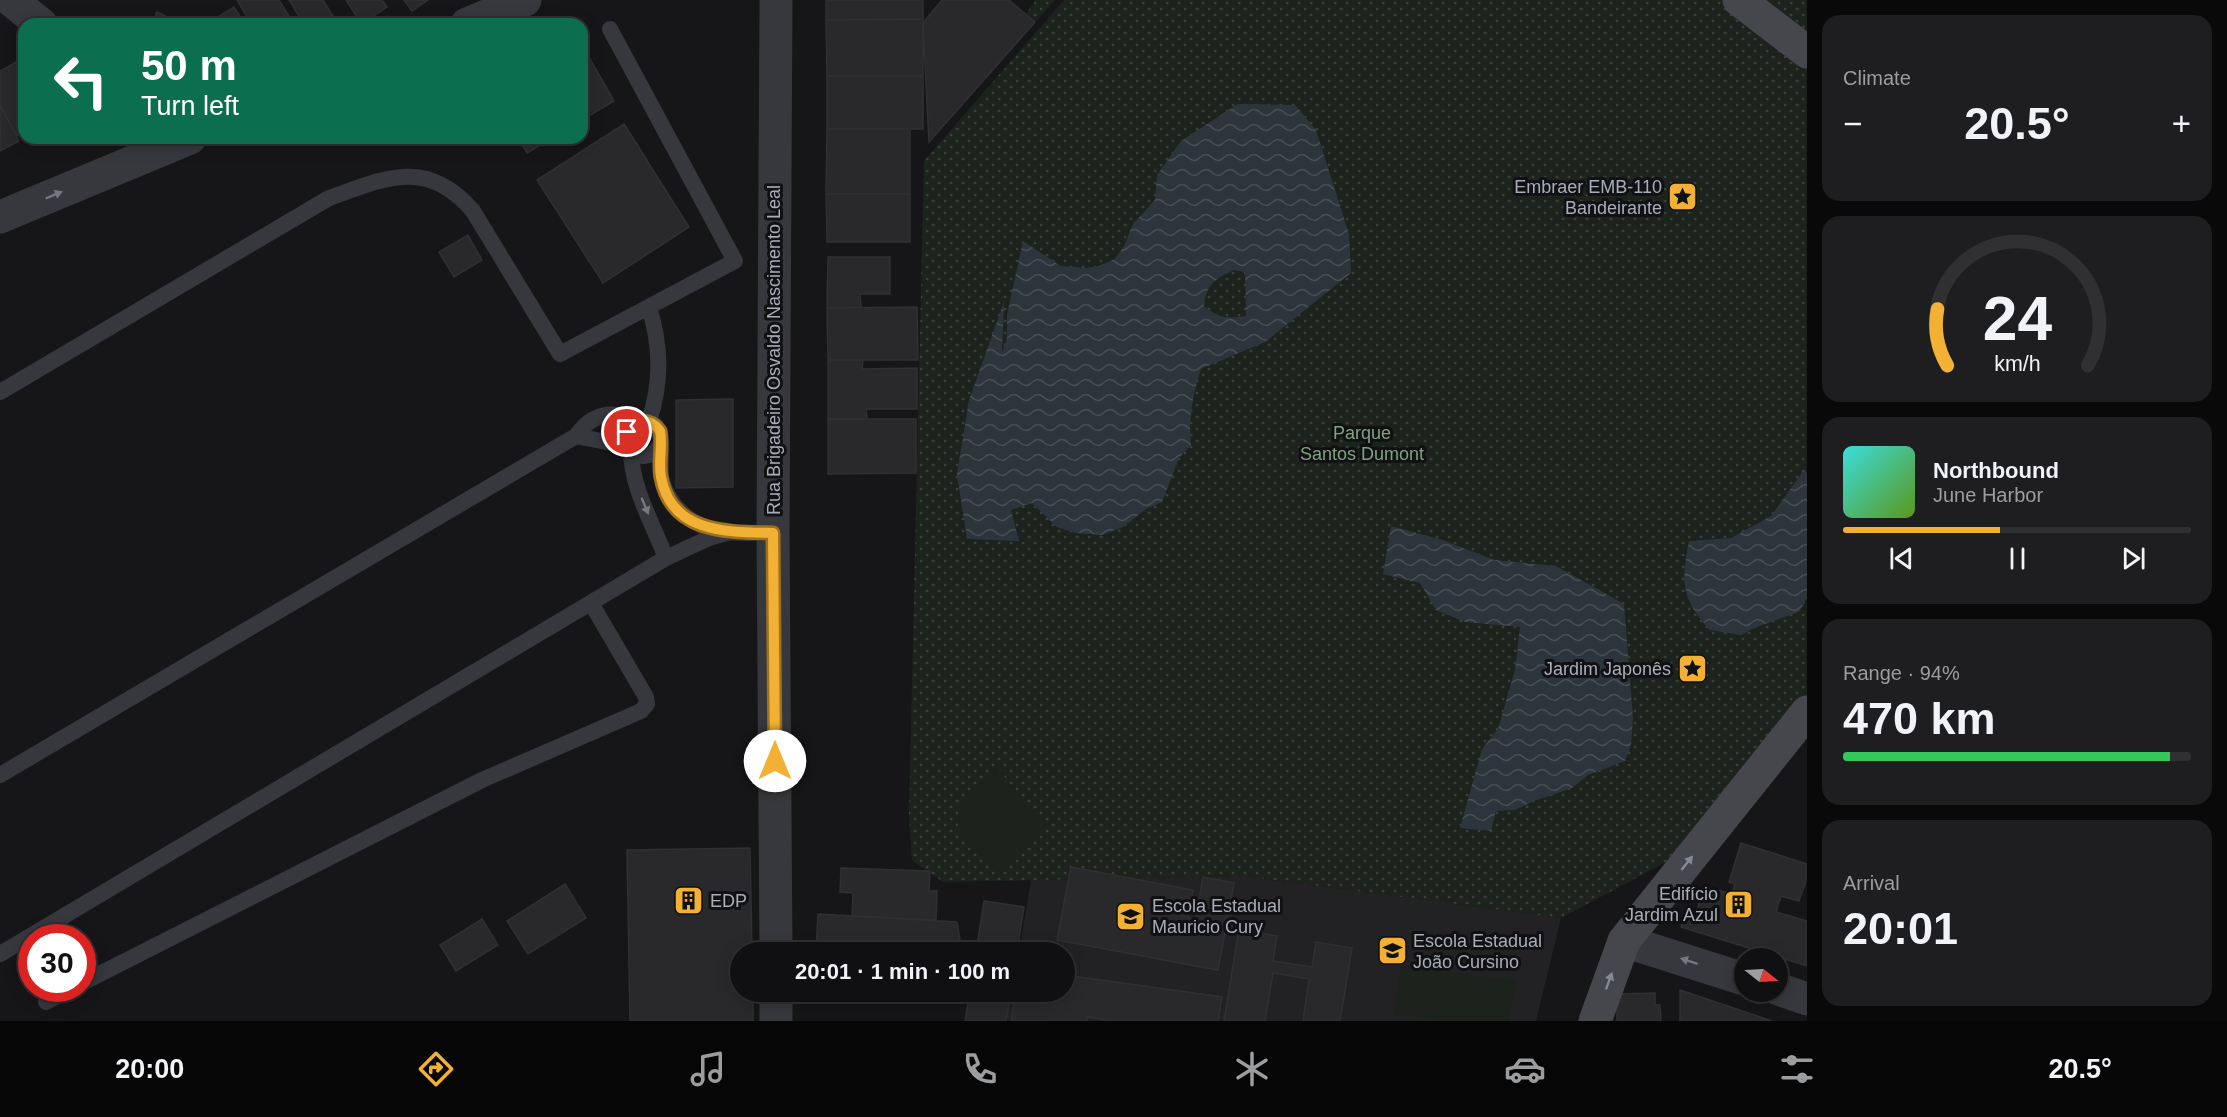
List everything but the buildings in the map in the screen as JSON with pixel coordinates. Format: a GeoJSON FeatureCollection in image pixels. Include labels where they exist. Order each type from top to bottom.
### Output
{"type":"FeatureCollection","features":[{"type":"Feature","properties":{"kind":"main road"},"geometry":{"type":"LineString","coordinates":[[1756,5],[1807,52]]}},
{"type":"Feature","properties":{"kind":"main road"},"geometry":{"type":"LineString","coordinates":[[1595,1021],[1624,941],[1807,712]]}},
{"type":"Feature","properties":{"kind":"street"},"geometry":{"type":"LineString","coordinates":[[11,0],[34,18]]}},
{"type":"Feature","properties":{"kind":"street"},"geometry":{"type":"LineString","coordinates":[[482,18],[525,0]]}},
{"type":"Feature","properties":{"kind":"street","name":"Rua Brigadeiro Osvaldo Nascimento Leal"},"geometry":{"type":"LineString","coordinates":[[776,0],[773,533],[776,942]]}},
{"type":"Feature","properties":{"kind":"street"},"geometry":{"type":"LineString","coordinates":[[0,217],[174,144]]}},
{"type":"Feature","properties":{"kind":"street"},"geometry":{"type":"LineString","coordinates":[[1624,941],[1734,976]]}},
{"type":"Feature","properties":{"kind":"street"},"geometry":{"type":"LineString","coordinates":[[1788,993],[1807,999]]}},
{"type":"Feature","properties":{"kind":"street"},"geometry":{"type":"LineString","coordinates":[[776,1002],[776,1021]]}},
{"type":"Feature","properties":{"kind":"lane"},"geometry":{"type":"LineString","coordinates":[[0,392],[329,198],[387,177],[421,177],[437,182],[464,200],[473,211],[560,354],[735,261],[610,29]]}},
{"type":"Feature","properties":{"kind":"lane"},"geometry":{"type":"LineString","coordinates":[[649,307],[659,346],[660,365],[655,403],[643,422],[627,432],[625,439],[637,487],[666,558]]}},
{"type":"Feature","properties":{"kind":"lane"},"geometry":{"type":"LineString","coordinates":[[0,775],[576,436],[592,418],[604,414],[615,413],[626,416],[660,431],[661,476],[665,489],[679,511],[702,526],[730,532],[773,533]]}},
{"type":"Feature","properties":{"kind":"lane"},"geometry":{"type":"LineString","coordinates":[[576,436],[629,449],[644,457],[651,455],[660,445]]}},
{"type":"Feature","properties":{"kind":"lane"},"geometry":{"type":"LineString","coordinates":[[0,954],[666,558],[710,538],[730,532]]}},
{"type":"Feature","properties":{"kind":"lane"},"geometry":{"type":"LineString","coordinates":[[96,976],[482,780],[642,711],[647,704],[646,698],[591,603]]}},
{"type":"Feature","properties":{"kind":"shaded area"},"geometry":{"type":"Polygon","coordinates":[[[1244,876],[1561,918],[1536,1021],[1006,1021],[1010,1002],[1075,1002],[1075,942],[1021,942],[1031,880],[1244,876]]]}},
{"type":"Feature","properties":{"kind":"green space"},"geometry":{"type":"Polygon","coordinates":[[[1036,0],[1055,0],[1020,39],[1028,11],[1036,0]]]}},
{"type":"Feature","properties":{"kind":"green space","name":"Parque Santos Dumont"},"geometry":{"type":"Polygon","coordinates":[[[1064,0],[1807,0],[1807,703],[1694,847],[1561,918],[1244,876],[943,882],[912,860],[909,815],[924,161],[1064,0]]]}},
{"type":"Feature","properties":{"kind":"green space"},"geometry":{"type":"Polygon","coordinates":[[[997,767],[1046,830],[1003,873],[957,835],[959,808],[997,767]]]}},
{"type":"Feature","properties":{"kind":"green space"},"geometry":{"type":"Polygon","coordinates":[[[1401,966],[1517,981],[1509,1021],[1447,1021],[1394,1014],[1401,966]]]}},
{"type":"Feature","properties":{"kind":"water"},"geometry":{"type":"Polygon","coordinates":[[[1238,104],[1295,105],[1316,130],[1349,234],[1351,273],[1265,342],[1201,369],[1192,407],[1191,445],[1179,458],[1162,502],[1146,509],[1123,527],[1102,535],[1076,533],[1057,527],[1032,503],[1011,510],[1019,541],[967,539],[957,474],[969,400],[1004,302],[1002,353],[1007,338],[1007,315],[1023,241],[1061,266],[1087,268],[1115,259],[1124,246],[1133,224],[1155,200],[1157,175],[1181,141],[1238,104]],[[1234,270],[1213,283],[1207,292],[1204,306],[1224,317],[1246,316],[1245,272],[1234,270]]]}},
{"type":"Feature","properties":{"kind":"water"},"geometry":{"type":"Polygon","coordinates":[[[1804,470],[1807,472],[1807,598],[1799,612],[1756,627],[1741,635],[1710,630],[1693,609],[1686,589],[1684,579],[1689,541],[1731,538],[1771,516],[1804,470]]]}},
{"type":"Feature","properties":{"kind":"water"},"geometry":{"type":"Polygon","coordinates":[[[1391,526],[1443,540],[1494,560],[1556,566],[1624,604],[1633,718],[1631,745],[1625,761],[1588,775],[1572,788],[1515,810],[1496,811],[1491,831],[1460,828],[1482,749],[1498,729],[1515,670],[1520,627],[1465,622],[1436,610],[1420,583],[1383,574],[1391,526]]]}},
{"type":"Feature","properties":{"kind":"place","name":"Embraer EMB-110 Bandeirante"},"geometry":{"type":"Point","coordinates":[1683,197]}},
{"type":"Feature","properties":{"kind":"place","name":"Jardim Japonês"},"geometry":{"type":"Point","coordinates":[1692,669]}},
{"type":"Feature","properties":{"kind":"place","name":"EDP"},"geometry":{"type":"Point","coordinates":[689,901]}},
{"type":"Feature","properties":{"kind":"place","name":"Edifício Jardim Azul"},"geometry":{"type":"Point","coordinates":[1739,904]}},
{"type":"Feature","properties":{"kind":"place","name":"Escola Estadual Mauricio Cury"},"geometry":{"type":"Point","coordinates":[1131,916]}},
{"type":"Feature","properties":{"kind":"place","name":"Escola Estadual João Cursino"},"geometry":{"type":"Point","coordinates":[1392,951]}},
{"type":"Feature","properties":{"kind":"route"},"geometry":{"type":"LineString","coordinates":[[627,432],[630,426],[642,420],[656,425],[661,438],[661,476],[665,489],[679,511],[689,519],[716,531],[773,533],[775,761]]}}]}
